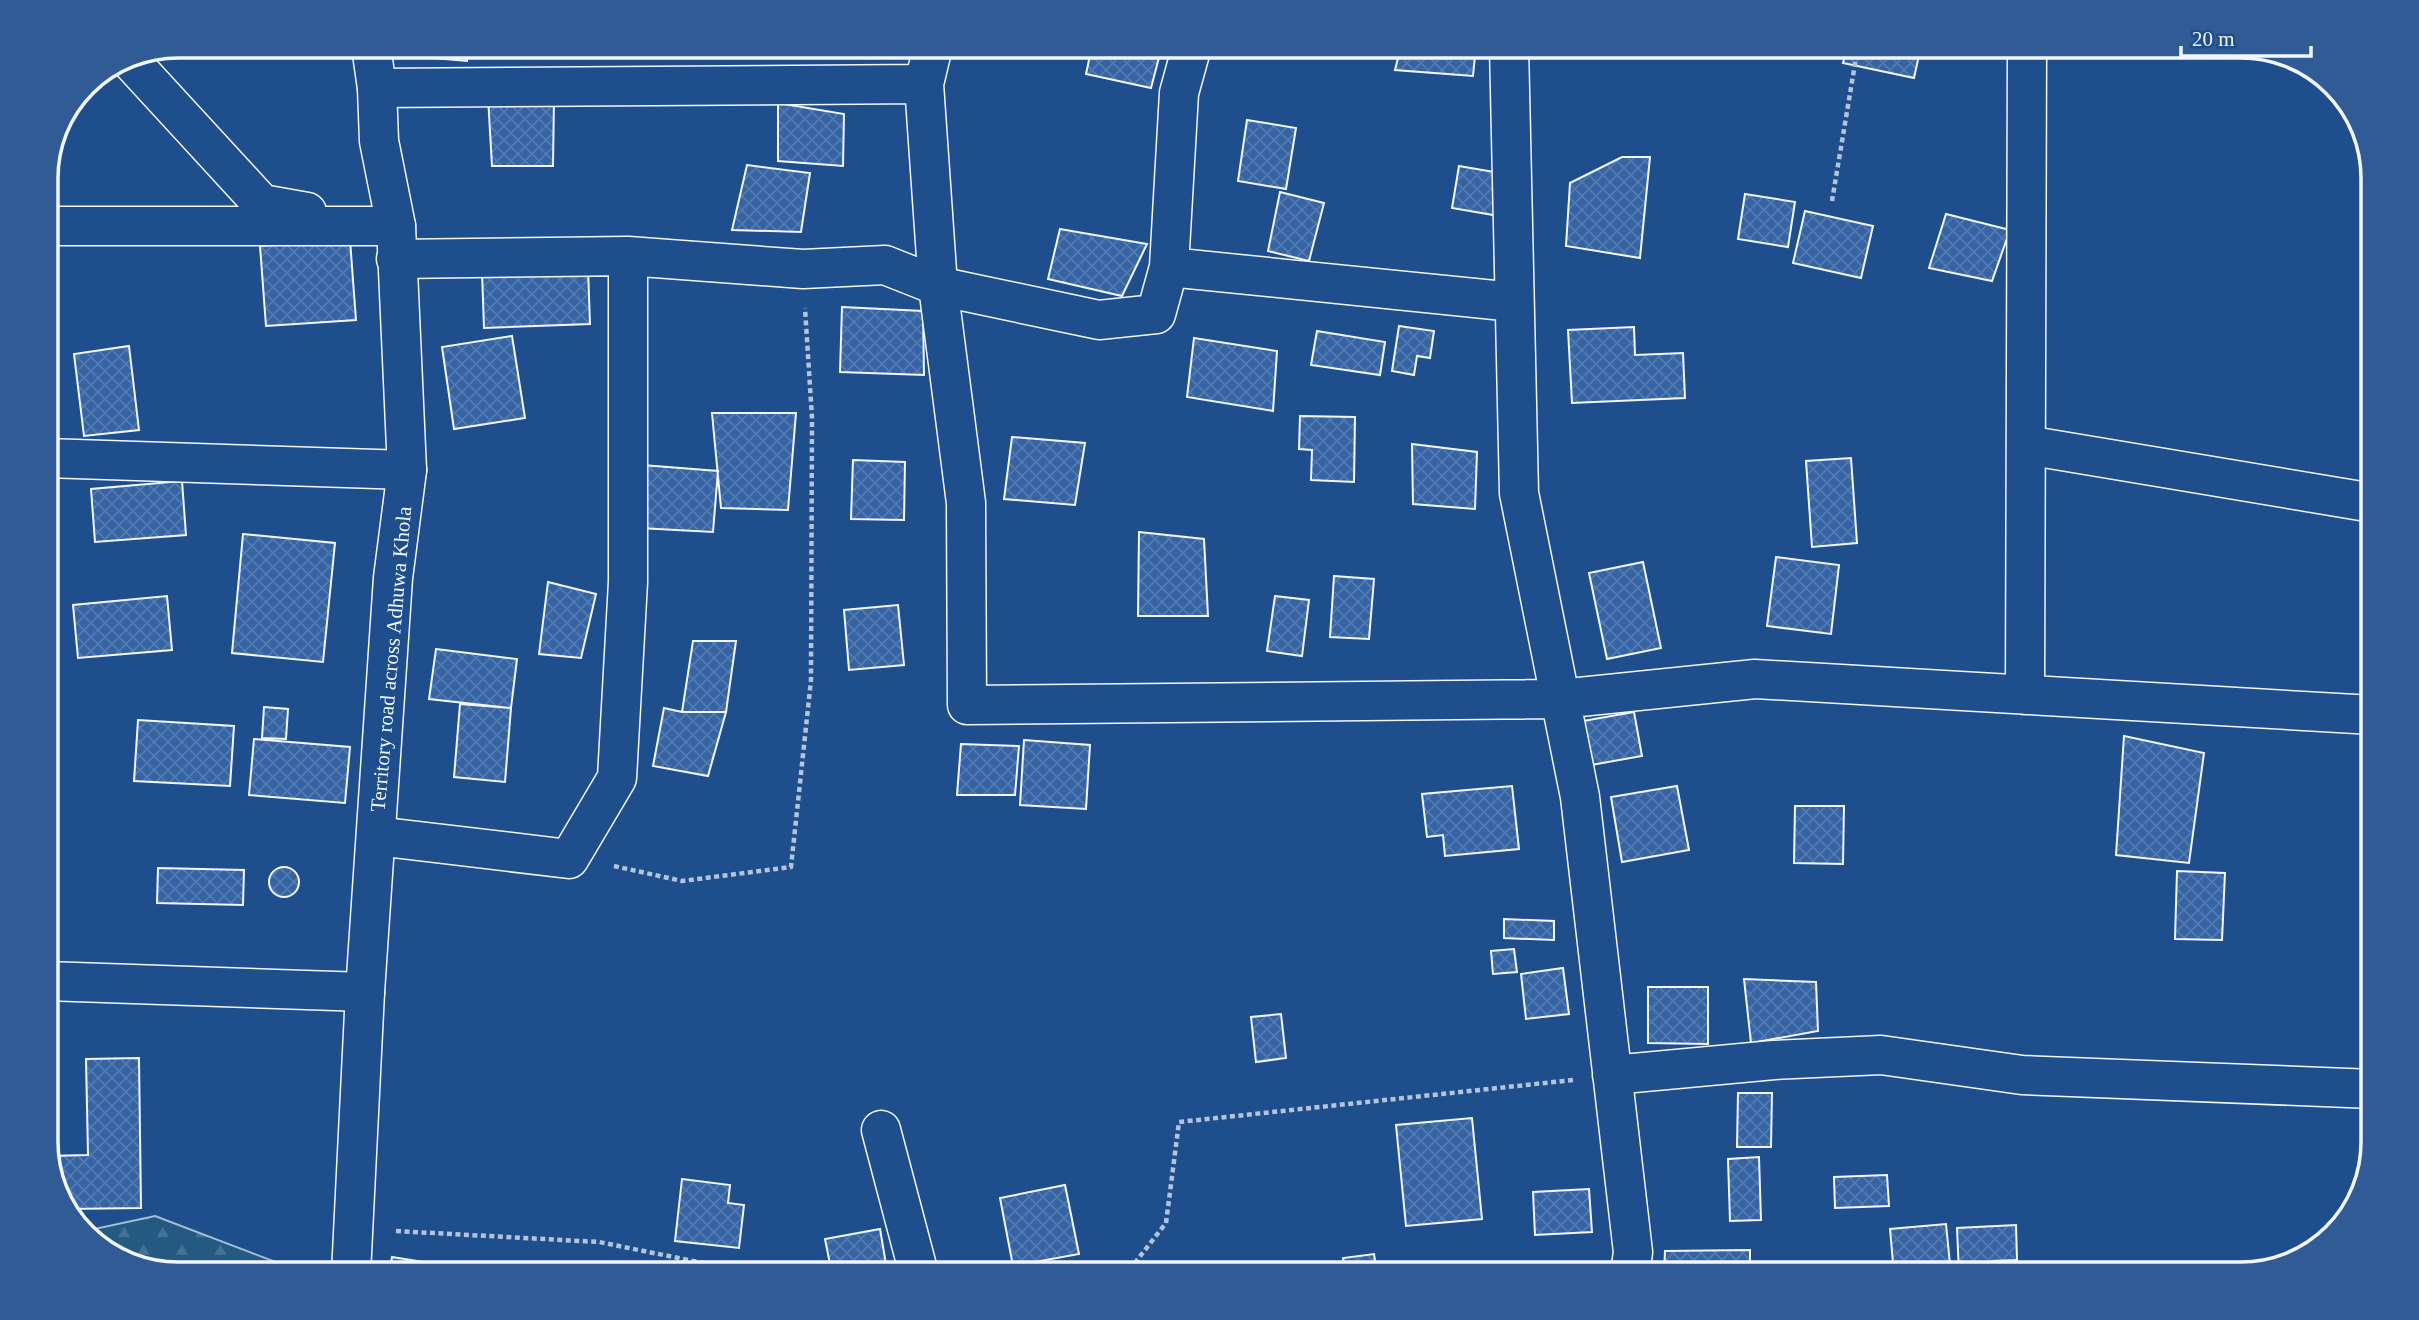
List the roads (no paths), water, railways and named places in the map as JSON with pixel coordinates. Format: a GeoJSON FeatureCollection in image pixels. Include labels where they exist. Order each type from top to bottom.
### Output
{"type":"FeatureCollection","features":[{"type":"Feature","properties":{"kind":"street","name":"Territory road across Adhuwa Khola"},"geometry":{"type":"LineString","coordinates":[[352,1262],[365,992],[393,578],[407,470],[396,243],[379,141],[373,58]]}},
{"type":"Feature","properties":{"kind":"street"},"geometry":{"type":"LineString","coordinates":[[930,58],[924,84],[938,286],[966,503],[967,705],[1560,699],[1755,679],[2361,714]]}},
{"type":"Feature","properties":{"kind":"street"},"geometry":{"type":"LineString","coordinates":[[58,227],[628,256],[803,269],[886,265],[938,286],[1099,320],[1156,314],[1168,268],[1180,93],[1189,58]]}},
{"type":"Feature","properties":{"kind":"street"},"geometry":{"type":"LineString","coordinates":[[1509,58],[1519,493],[1580,797],[1633,1252],[1632,1262]]}},
{"type":"Feature","properties":{"kind":"street"},"geometry":{"type":"LineString","coordinates":[[2025,695],[2027,58]]}},
{"type":"Feature","properties":{"kind":"street"},"geometry":{"type":"LineString","coordinates":[[135,66],[262,204],[396,243]]}},
{"type":"Feature","properties":{"kind":"street"},"geometry":{"type":"LineString","coordinates":[[377,88],[924,84]]}},
{"type":"Feature","properties":{"kind":"street"},"geometry":{"type":"LineString","coordinates":[[376,836],[569,859],[617,778],[628,582],[628,256]]}},
{"type":"Feature","properties":{"kind":"street"},"geometry":{"type":"LineString","coordinates":[[1168,268],[1514,302]]}},
{"type":"Feature","properties":{"kind":"street"},"geometry":{"type":"LineString","coordinates":[[2026,445],[2361,501]]}},
{"type":"Feature","properties":{"kind":"street"},"geometry":{"type":"LineString","coordinates":[[58,458],[407,470]]}},
{"type":"Feature","properties":{"kind":"street"},"geometry":{"type":"LineString","coordinates":[[58,981],[365,992]]}},
{"type":"Feature","properties":{"kind":"street"},"geometry":{"type":"LineString","coordinates":[[1612,1075],[1774,1060],[1881,1055],[2022,1075],[2361,1088]]}},
{"type":"Feature","properties":{"kind":"street"},"geometry":{"type":"LineString","coordinates":[[881,1130],[916,1262]]}}]}
